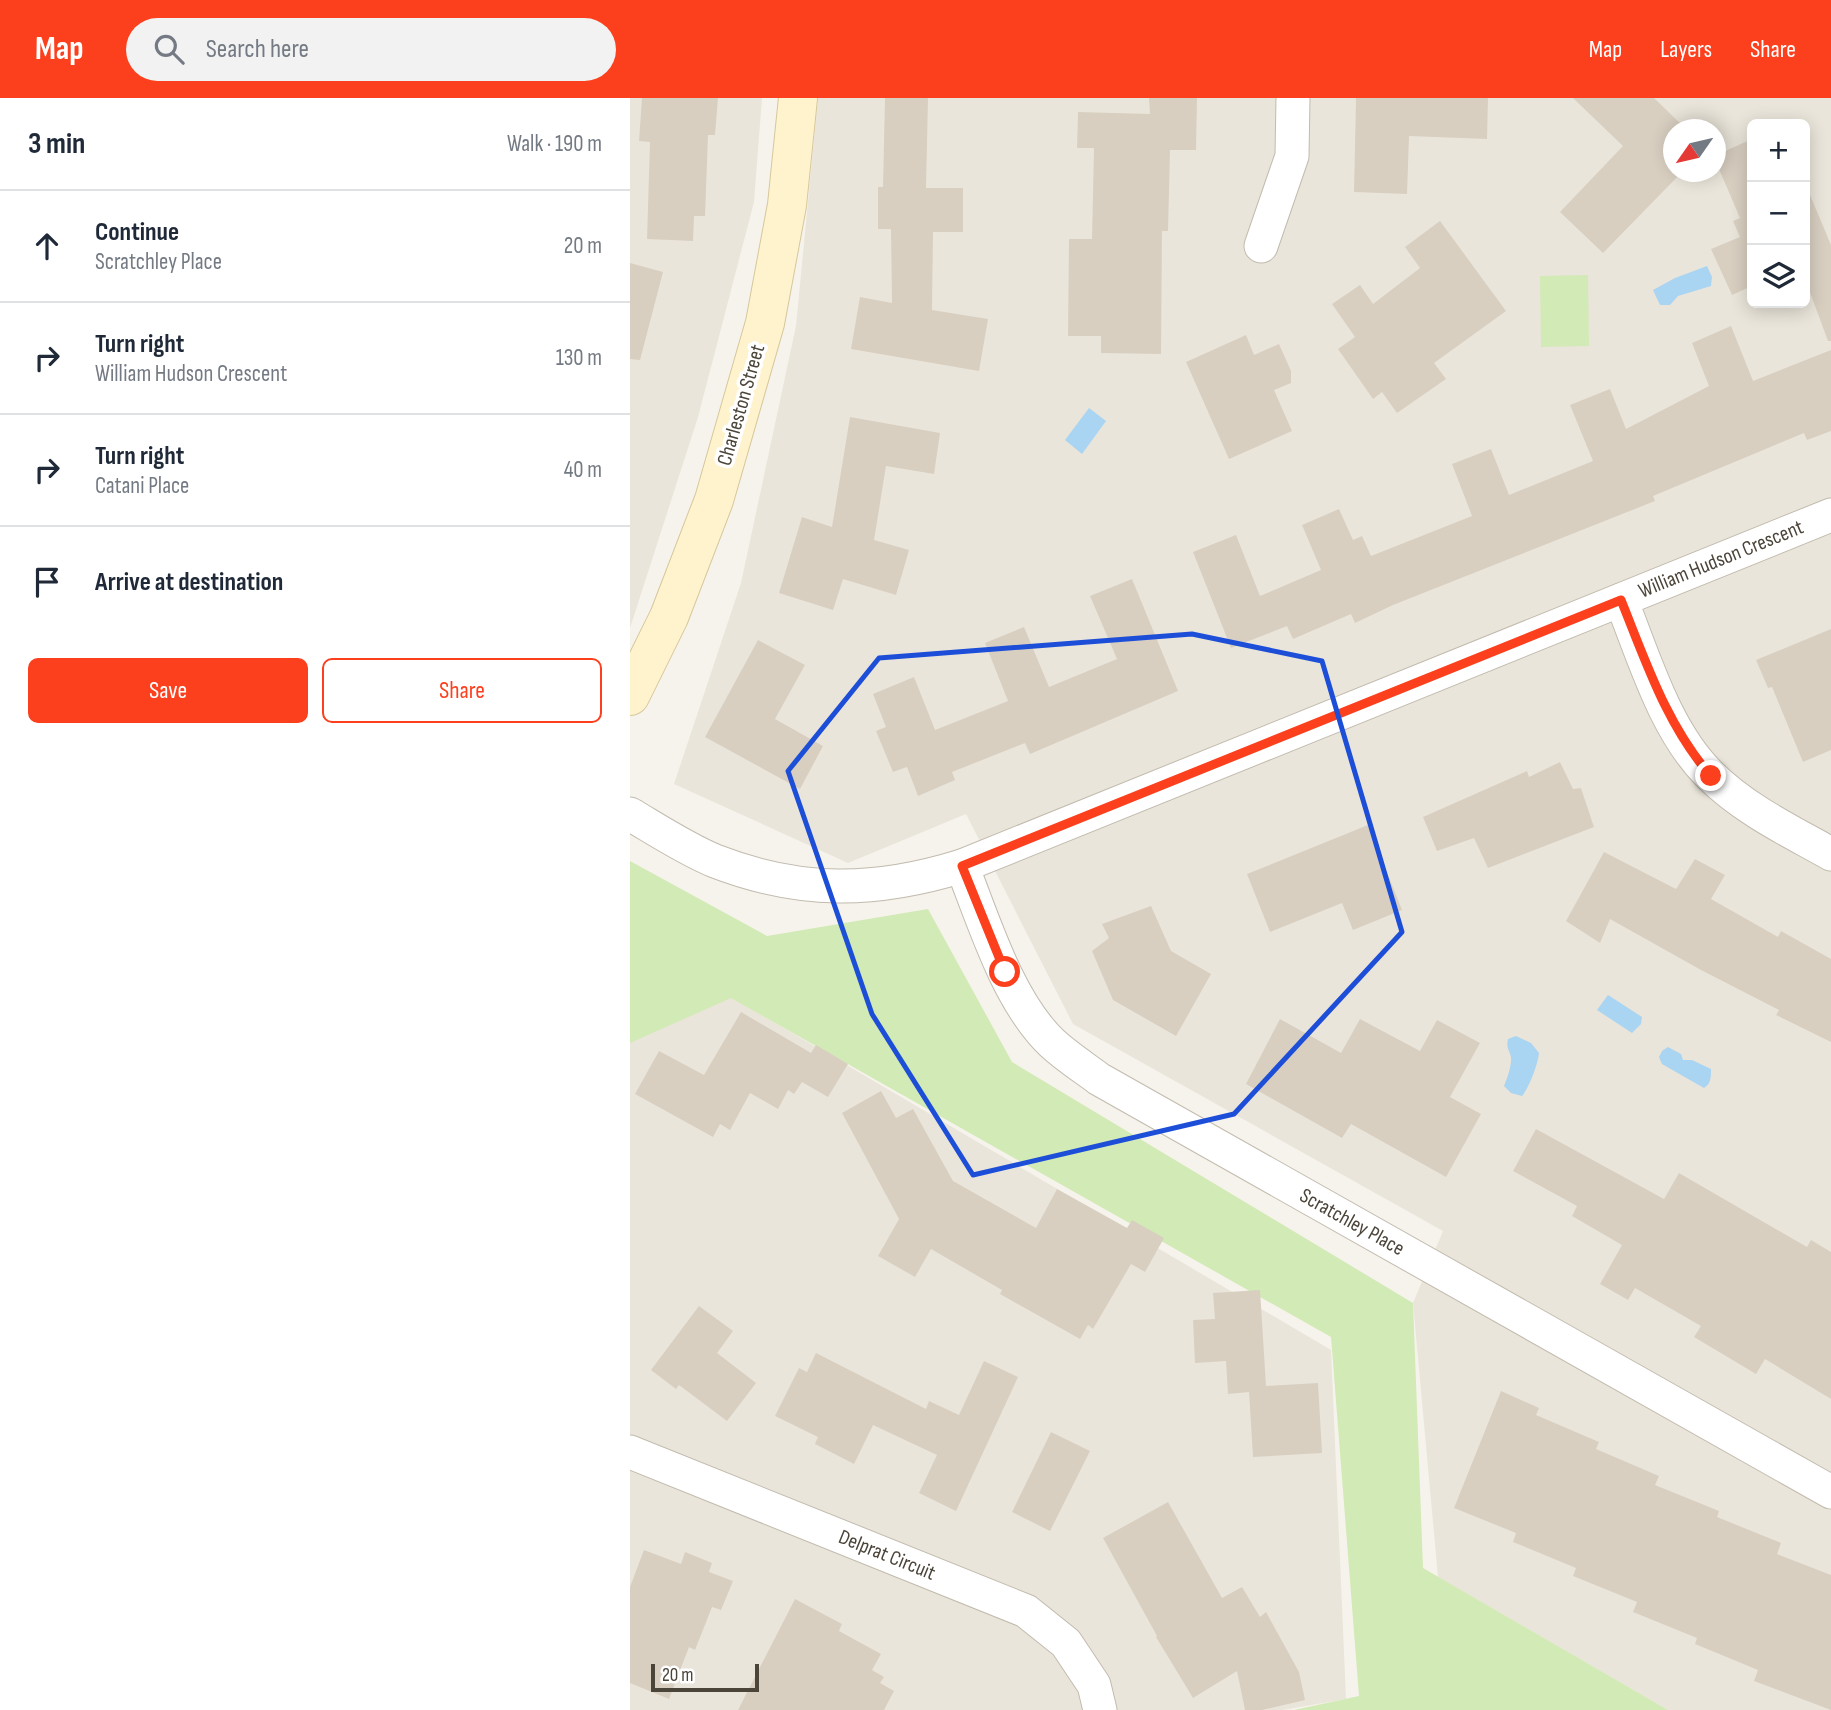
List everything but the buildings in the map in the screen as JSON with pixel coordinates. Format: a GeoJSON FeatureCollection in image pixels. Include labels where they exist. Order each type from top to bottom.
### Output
{"type":"FeatureCollection","features":[{"type":"Feature","properties":{"kind":"street","name":"Charleston Street"},"geometry":{"type":"LineString","coordinates":[[630,696],[669,617],[714,500],[765,323],[787,205],[798,98]]}},
{"type":"Feature","properties":{"kind":"street"},"geometry":{"type":"LineString","coordinates":[[1261,246],[1293,156],[1293,98]]}},
{"type":"Feature","properties":{"kind":"street","name":"William Hudson Crescent"},"geometry":{"type":"LineString","coordinates":[[630,814],[712,860],[770,879],[800,885],[864,887],[929,876],[962,866],[1831,515]]}},
{"type":"Feature","properties":{"kind":"street"},"geometry":{"type":"LineString","coordinates":[[1621,600],[1663,705],[1692,755],[1711,776],[1757,812],[1831,854]]}},
{"type":"Feature","properties":{"kind":"street","name":"Scratchley Place"},"geometry":{"type":"LineString","coordinates":[[962,866],[1005,972],[1033,1022],[1052,1043],[1099,1079],[1831,1492]]}},
{"type":"Feature","properties":{"kind":"street","name":"Delprat Circuit"},"geometry":{"type":"LineString","coordinates":[[630,1452],[1026,1611],[1066,1643],[1094,1685],[1100,1710]]}},
{"type":"Feature","properties":{"kind":"highlighted area"},"geometry":{"type":"Polygon","coordinates":[[[1192,634],[1322,661],[1402,932],[1234,1114],[973,1175],[872,1014],[788,771],[879,658],[1192,634]]]}},
{"type":"Feature","properties":{"kind":"shaded area"},"geometry":{"type":"Polygon","coordinates":[[[630,98],[762,98],[754,202],[698,417],[630,628],[630,98]]]}},
{"type":"Feature","properties":{"kind":"shaded area"},"geometry":{"type":"Polygon","coordinates":[[[818,98],[1831,98],[1831,1710],[1668,1710],[1438,1577],[1413,1303],[1443,1231],[1073,1024],[966,814],[848,863],[674,784],[741,583],[796,326],[818,98]]]}},
{"type":"Feature","properties":{"kind":"shaded area"},"geometry":{"type":"Polygon","coordinates":[[[731,997],[1331,1350],[1346,1699],[1283,1710],[630,1710],[630,1040],[731,997]]]}},
{"type":"Feature","properties":{"kind":"green space"},"geometry":{"type":"Polygon","coordinates":[[[1588,275],[1589,346],[1541,347],[1540,276],[1588,275]]]}},
{"type":"Feature","properties":{"kind":"green space"},"geometry":{"type":"Polygon","coordinates":[[[630,861],[767,936],[928,909],[1012,1062],[1413,1303],[1423,1568],[1668,1710],[1294,1710],[1359,1696],[1331,1337],[731,998],[630,1043],[630,861]]]}},
{"type":"Feature","properties":{"kind":"water"},"geometry":{"type":"Polygon","coordinates":[[[1707,266],[1712,277],[1711,286],[1678,296],[1670,305],[1660,305],[1653,290],[1707,266]]]}},
{"type":"Feature","properties":{"kind":"water"},"geometry":{"type":"Polygon","coordinates":[[[1089,408],[1106,421],[1082,454],[1065,440],[1089,408]]]}},
{"type":"Feature","properties":{"kind":"water"},"geometry":{"type":"Polygon","coordinates":[[[1608,995],[1642,1017],[1641,1024],[1632,1033],[1597,1010],[1608,995]]]}},
{"type":"Feature","properties":{"kind":"water"},"geometry":{"type":"Polygon","coordinates":[[[1516,1036],[1531,1043],[1539,1053],[1533,1076],[1522,1096],[1511,1093],[1504,1086],[1511,1060],[1508,1039],[1516,1036]]]}},
{"type":"Feature","properties":{"kind":"water"},"geometry":{"type":"Polygon","coordinates":[[[1668,1047],[1681,1054],[1683,1060],[1692,1060],[1711,1069],[1710,1080],[1704,1088],[1662,1064],[1659,1057],[1668,1047]]]}},
{"type":"Feature","properties":{"kind":"route"},"geometry":{"type":"LineString","coordinates":[[1005,972],[962,866],[1621,600],[1663,705],[1692,755],[1711,776]]}}]}
